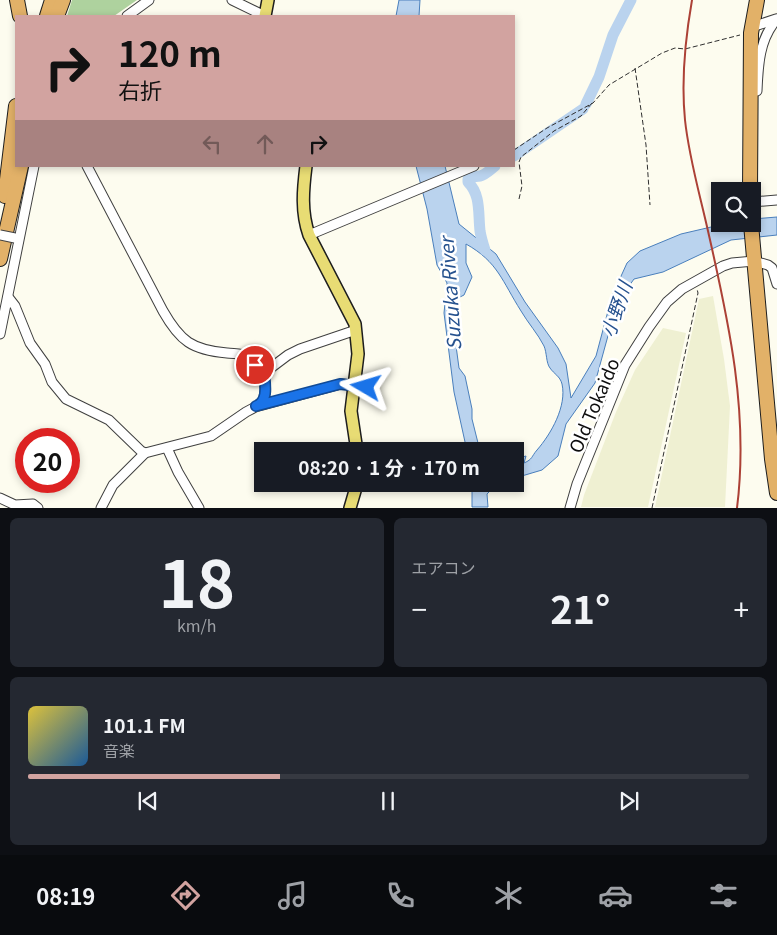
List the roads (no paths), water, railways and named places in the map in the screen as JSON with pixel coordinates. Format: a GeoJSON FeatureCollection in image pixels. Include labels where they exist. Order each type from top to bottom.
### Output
{"type":"FeatureCollection","features":[{"type":"Feature","properties":{"kind":"highway"},"geometry":{"type":"LineString","coordinates":[[17,0],[20,15]]}},
{"type":"Feature","properties":{"kind":"highway"},"geometry":{"type":"LineString","coordinates":[[47,15],[52,0]]}},
{"type":"Feature","properties":{"kind":"highway"},"geometry":{"type":"LineString","coordinates":[[57,15],[63,0]]}},
{"type":"Feature","properties":{"kind":"highway"},"geometry":{"type":"LineString","coordinates":[[750,182],[751,30],[757,0]]}},
{"type":"Feature","properties":{"kind":"highway"},"geometry":{"type":"LineString","coordinates":[[5,196],[15,114]]}},
{"type":"Feature","properties":{"kind":"highway"},"geometry":{"type":"LineString","coordinates":[[0,217],[15,151]]}},
{"type":"Feature","properties":{"kind":"highway"},"geometry":{"type":"LineString","coordinates":[[0,259],[21,167]]}},
{"type":"Feature","properties":{"kind":"highway"},"geometry":{"type":"LineString","coordinates":[[752,232],[772,459],[777,493]]}},
{"type":"Feature","properties":{"kind":"main road"},"geometry":{"type":"LineString","coordinates":[[265,15],[268,0]]}},
{"type":"Feature","properties":{"kind":"main road"},"geometry":{"type":"LineString","coordinates":[[306,167],[303,199],[304,218],[309,236],[350,314],[356,330],[358,354],[351,411],[351,423],[356,442]]}},
{"type":"Feature","properties":{"kind":"main road"},"geometry":{"type":"LineString","coordinates":[[350,508],[355,492]]}},
{"type":"Feature","properties":{"kind":"street"},"geometry":{"type":"LineString","coordinates":[[128,15],[149,0]]}},
{"type":"Feature","properties":{"kind":"street"},"geometry":{"type":"LineString","coordinates":[[232,0],[263,15]]}},
{"type":"Feature","properties":{"kind":"street"},"geometry":{"type":"LineString","coordinates":[[751,30],[776,19]]}},
{"type":"Feature","properties":{"kind":"street"},"geometry":{"type":"LineString","coordinates":[[750,114],[756,99],[762,46],[776,19]]}},
{"type":"Feature","properties":{"kind":"street"},"geometry":{"type":"LineString","coordinates":[[0,334],[17,238],[34,167]]}},
{"type":"Feature","properties":{"kind":"street"},"geometry":{"type":"LineString","coordinates":[[88,167],[163,311],[177,333],[187,342],[198,348],[211,352],[245,355],[264,373],[263,400],[261,404],[210,436],[145,453],[113,485],[101,508]]}},
{"type":"Feature","properties":{"kind":"street"},"geometry":{"type":"LineString","coordinates":[[309,236],[472,167]]}},
{"type":"Feature","properties":{"kind":"street"},"geometry":{"type":"LineString","coordinates":[[761,201],[777,200]]}},
{"type":"Feature","properties":{"kind":"street"},"geometry":{"type":"LineString","coordinates":[[0,234],[17,238]]}},
{"type":"Feature","properties":{"kind":"street"},"geometry":{"type":"LineString","coordinates":[[754,257],[772,268],[777,284]]}},
{"type":"Feature","properties":{"kind":"street","name":"Old Tokaido"},"geometry":{"type":"LineString","coordinates":[[570,508],[577,484],[625,364],[645,332],[667,302],[682,288],[732,263],[754,257]]}},
{"type":"Feature","properties":{"kind":"street"},"geometry":{"type":"LineString","coordinates":[[8,297],[15,306],[30,343],[45,364],[52,382],[66,399],[109,420],[145,453]]}},
{"type":"Feature","properties":{"kind":"street"},"geometry":{"type":"LineString","coordinates":[[264,373],[288,355],[300,349],[356,330]]}},
{"type":"Feature","properties":{"kind":"street"},"geometry":{"type":"LineString","coordinates":[[256,406],[340,384],[366,389]]}},
{"type":"Feature","properties":{"kind":"street"},"geometry":{"type":"LineString","coordinates":[[167,448],[178,472],[199,508]]}},
{"type":"Feature","properties":{"kind":"street"},"geometry":{"type":"LineString","coordinates":[[0,498],[15,505],[33,504],[38,508]]}},
{"type":"Feature","properties":{"kind":"water"},"geometry":{"type":"Polygon","coordinates":[[[399,0],[420,0],[419,15],[396,15],[399,0]]]}},
{"type":"Feature","properties":{"kind":"water"},"geometry":{"type":"Polygon","coordinates":[[[416,167],[445,167],[459,224],[496,254],[525,302],[558,348],[566,364],[571,398],[596,356],[612,296],[627,263],[640,251],[681,234],[711,227],[711,232],[761,232],[761,218],[777,217],[777,235],[731,240],[663,272],[634,279],[617,303],[595,383],[566,424],[558,456],[542,470],[524,475],[524,463],[532,458],[557,419],[563,392],[560,379],[549,366],[542,342],[498,273],[485,258],[466,244],[466,263],[472,277],[464,295],[458,298],[452,316],[459,368],[465,376],[478,442],[465,442],[454,392],[444,313],[447,283],[437,265],[427,209],[416,167]]]}},
{"type":"Feature","properties":{"kind":"water"},"geometry":{"type":"Polygon","coordinates":[[[472,492],[489,492],[487,494],[488,507],[472,507],[472,492]]]}},
{"type":"Feature","properties":{"kind":"waterway"},"geometry":{"type":"LineString","coordinates":[[586,104],[599,77],[613,35],[631,0]]}},
{"type":"Feature","properties":{"kind":"waterway"},"geometry":{"type":"LineString","coordinates":[[515,155],[583,109]]}},
{"type":"Feature","properties":{"kind":"waterway"},"geometry":{"type":"LineString","coordinates":[[485,250],[480,231],[477,198],[468,179],[484,175],[494,167]]}},
{"type":"Feature","properties":{"kind":"railway"},"geometry":{"type":"LineString","coordinates":[[692,0],[684,60],[685,120],[692,162],[730,334],[735,368],[740,438],[737,508]]}},
{"type":"Feature","properties":{"kind":"water label","name":"Suzuka River"},"geometry":{"type":"Point","coordinates":[449,294]}},
{"type":"Feature","properties":{"kind":"water label","name":"小野川"},"geometry":{"type":"Point","coordinates":[615,309]}}]}
